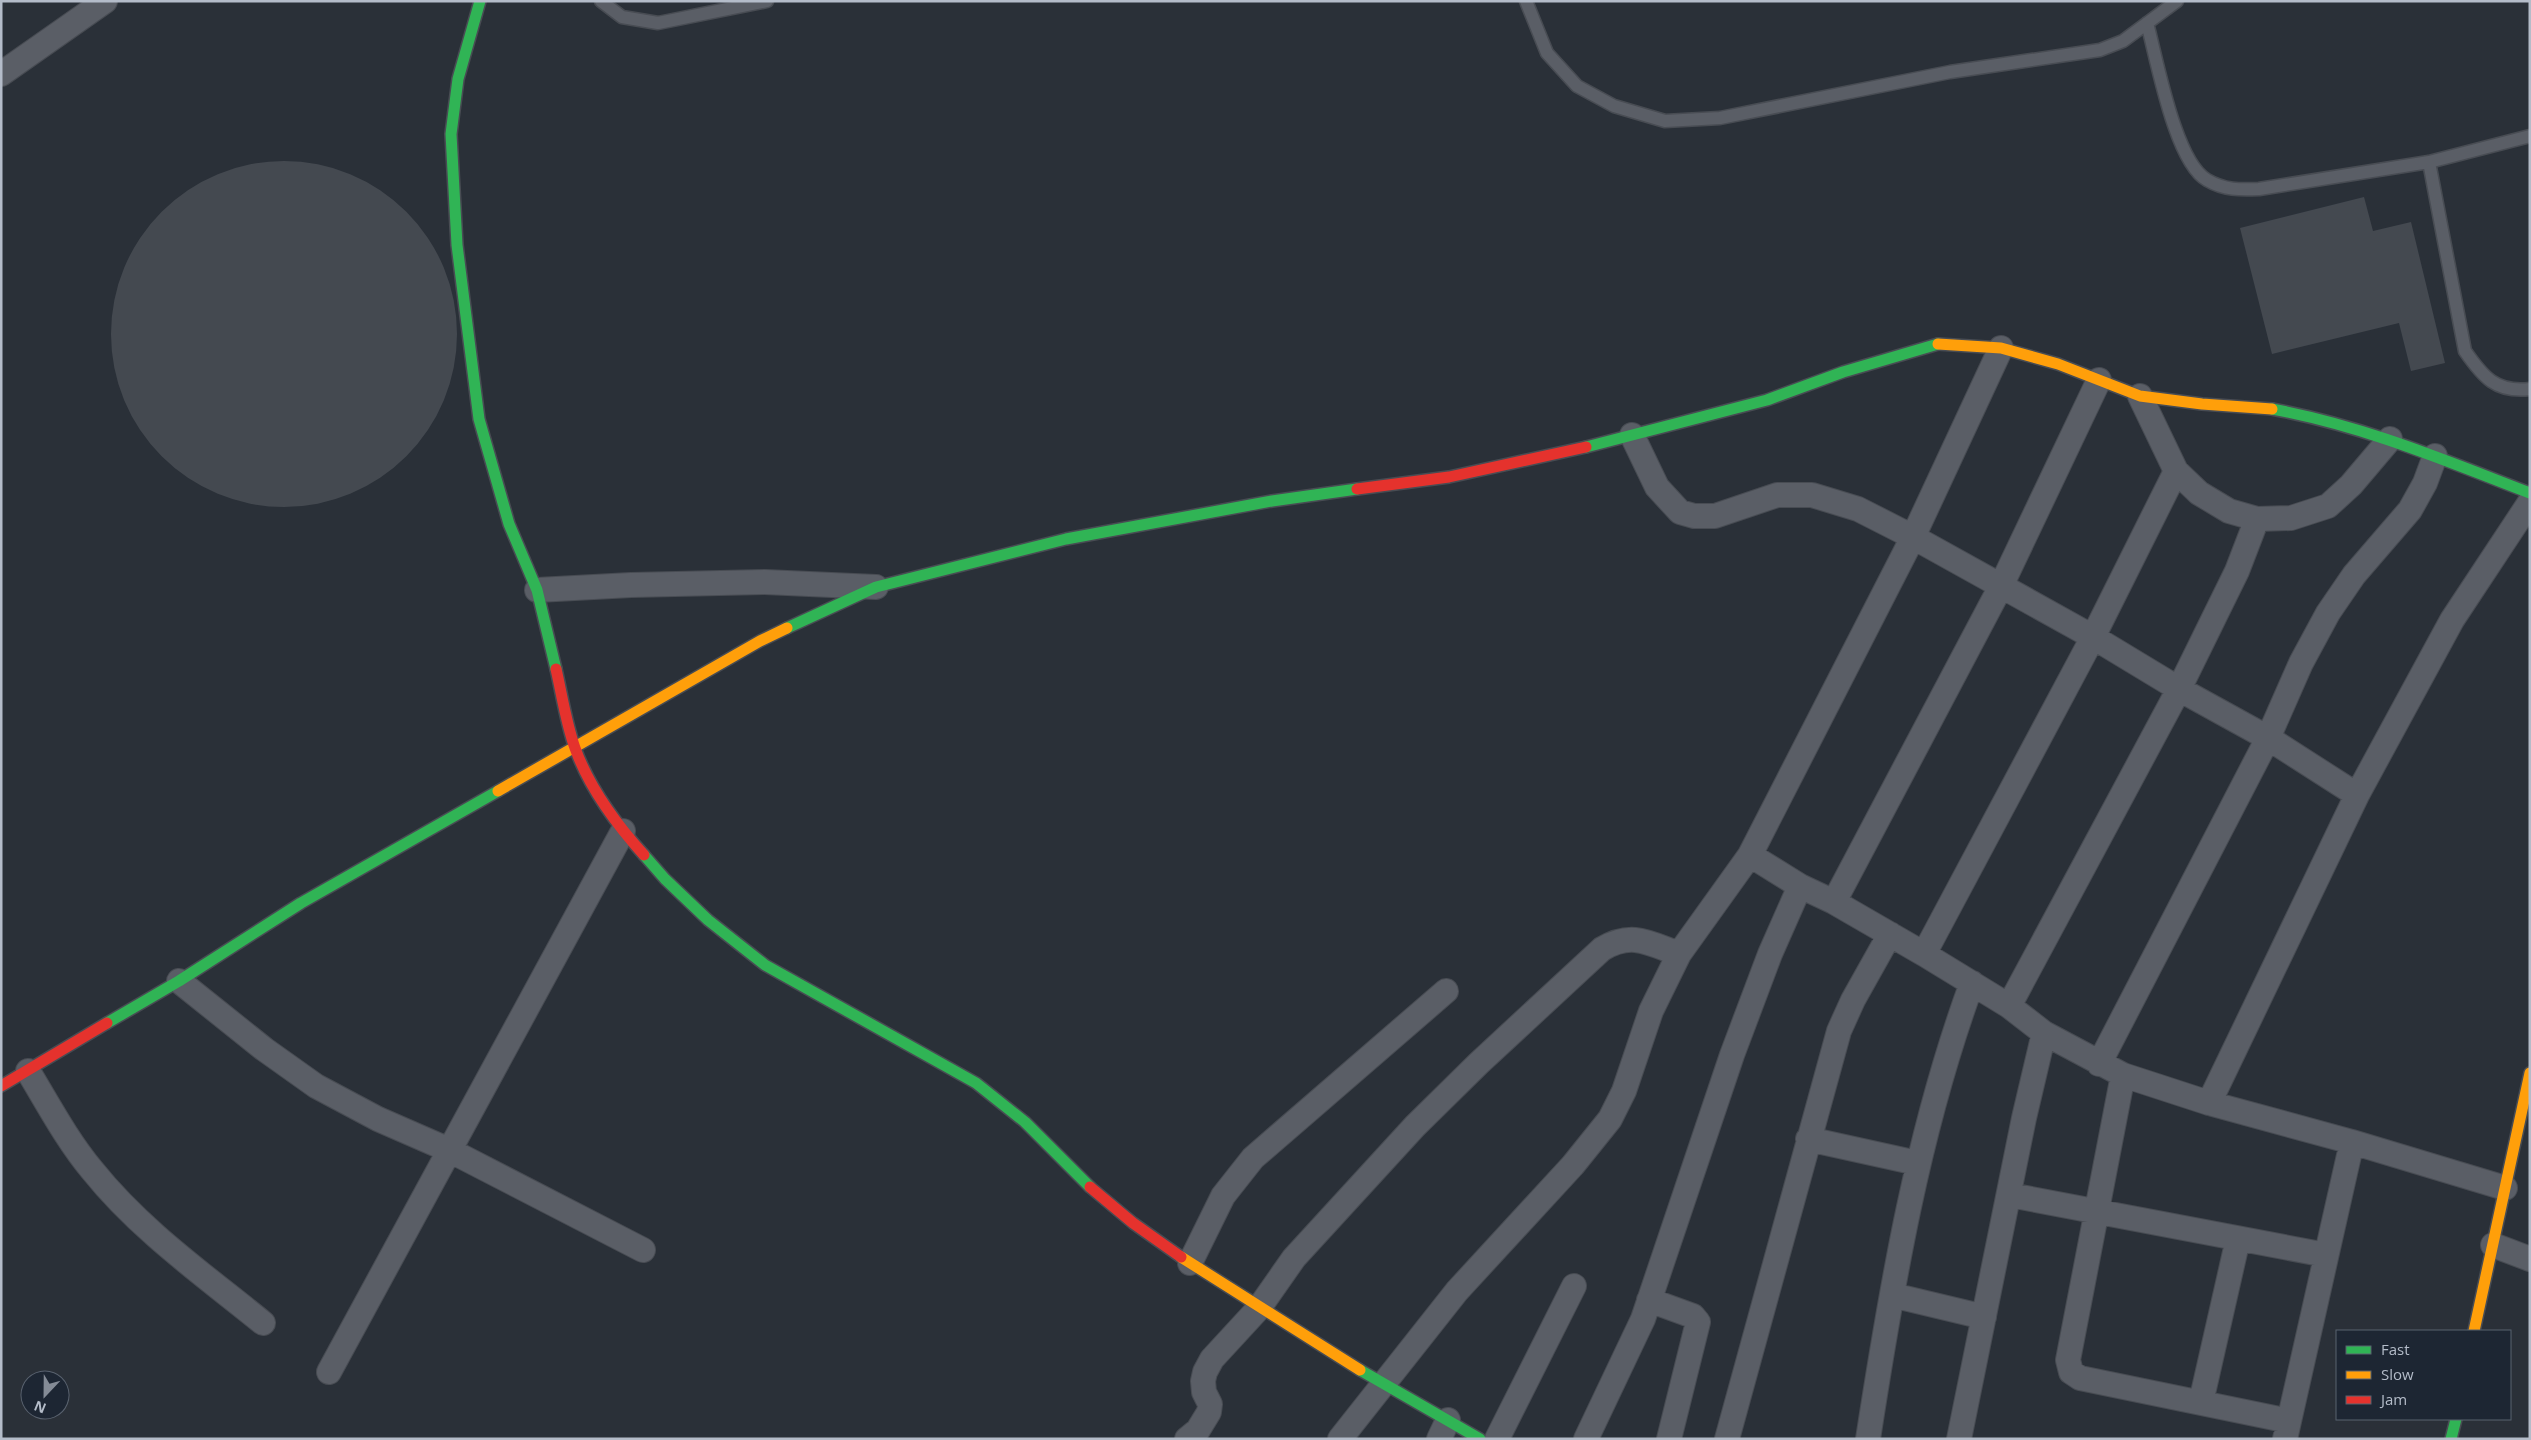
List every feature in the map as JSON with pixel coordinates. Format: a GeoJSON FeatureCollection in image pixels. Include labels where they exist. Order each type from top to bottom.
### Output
{"type":"FeatureCollection","features":[{"type":"Feature","properties":{"kind":"street"},"geometry":{"type":"LineString","coordinates":[[1,74],[104,1]]}},
{"type":"Feature","properties":{"kind":"street"},"geometry":{"type":"LineString","coordinates":[[480,1],[458,79],[451,134],[457,245],[479,418],[509,524],[537,590],[575,748],[592,784],[622,831],[665,879],[708,920],[758,959],[976,1083],[1026,1122],[1077,1176],[1133,1222],[1190,1263],[1382,1384],[1443,1430],[1480,1439]]}},
{"type":"Feature","properties":{"kind":"street"},"geometry":{"type":"LineString","coordinates":[[1,1086],[179,981],[301,903],[575,748],[657,698],[760,641],[876,586],[1066,539],[1272,501],[1449,477],[1632,435],[1767,400],[1843,372],[1939,344],[2001,348],[2058,364],[2140,396],[2202,404],[2267,408],[2322,418],[2390,439],[2530,493]]}},
{"type":"Feature","properties":{"kind":"street"},"geometry":{"type":"LineString","coordinates":[[1340,1439],[1457,1291],[1573,1166],[1610,1120],[1624,1092],[1652,1011],[1679,954],[1750,855],[1913,537],[2001,348]]}},
{"type":"Feature","properties":{"kind":"street"},"geometry":{"type":"LineString","coordinates":[[1834,902],[2001,586],[2099,380]]}},
{"type":"Feature","properties":{"kind":"street"},"geometry":{"type":"LineString","coordinates":[[2140,396],[2176,471],[2199,493],[2229,511],[2257,519],[2291,518],[2328,506],[2351,485],[2390,439]]}},
{"type":"Feature","properties":{"kind":"street"},"geometry":{"type":"LineString","coordinates":[[1632,435],[1657,487],[1680,512],[1694,516],[1715,516],[1777,495],[1812,495],[1858,509],[1913,537],[2094,637],[2179,689],[2268,738],[2357,795]]}},
{"type":"Feature","properties":{"kind":"street"},"geometry":{"type":"LineString","coordinates":[[2100,1064],[2268,738],[2301,663],[2328,613],[2354,575],[2410,510],[2425,483],[2435,456]]}},
{"type":"Feature","properties":{"kind":"street"},"geometry":{"type":"LineString","coordinates":[[1924,954],[2094,637],[2176,471]]}},
{"type":"Feature","properties":{"kind":"street"},"geometry":{"type":"LineString","coordinates":[[2209,1103],[2357,795],[2452,620],[2486,566],[2519,522],[2530,502]]}},
{"type":"Feature","properties":{"kind":"street"},"geometry":{"type":"LineString","coordinates":[[2009,1006],[2179,689],[2237,571],[2257,519]]}},
{"type":"Feature","properties":{"kind":"street"},"geometry":{"type":"LineString","coordinates":[[537,590],[631,584],[765,582],[876,586]]}},
{"type":"Feature","properties":{"kind":"street"},"geometry":{"type":"LineString","coordinates":[[329,1372],[622,831]]}},
{"type":"Feature","properties":{"kind":"street"},"geometry":{"type":"LineString","coordinates":[[1750,855],[1800,886],[1834,902],[1972,983],[2009,1006],[2044,1033],[2123,1075],[2209,1103],[2352,1142],[2505,1188]]}},
{"type":"Feature","properties":{"kind":"street"},"geometry":{"type":"LineString","coordinates":[[1586,1439],[1623,1363],[1649,1300],[1732,1055],[1770,954],[1800,886]]}},
{"type":"Feature","properties":{"kind":"street"},"geometry":{"type":"LineString","coordinates":[[1727,1439],[1808,1138],[1839,1031],[1853,1000],[1890,934]]}},
{"type":"Feature","properties":{"kind":"street"},"geometry":{"type":"LineString","coordinates":[[1187,1439],[1198,1430],[1209,1412],[1210,1404],[1204,1392],[1203,1381],[1205,1372],[1212,1359],[1259,1308],[1294,1258],[1415,1126],[1500,1043],[1602,949],[1616,941],[1631,938],[1679,954]]}},
{"type":"Feature","properties":{"kind":"street"},"geometry":{"type":"LineString","coordinates":[[179,981],[264,1049],[316,1086],[378,1119],[448,1150],[644,1250]]}},
{"type":"Feature","properties":{"kind":"street"},"geometry":{"type":"LineString","coordinates":[[1868,1439],[1892,1295],[1917,1163],[1949,1046],[1972,983]]}},
{"type":"Feature","properties":{"kind":"street"},"geometry":{"type":"LineString","coordinates":[[1190,1263],[1223,1196],[1253,1158],[1446,991]]}},
{"type":"Feature","properties":{"kind":"street"},"geometry":{"type":"LineString","coordinates":[[1959,1439],[2010,1195],[2024,1118],[2044,1033]]}},
{"type":"Feature","properties":{"kind":"street"},"geometry":{"type":"LineString","coordinates":[[28,1070],[65,1133],[92,1170],[123,1204],[176,1254],[263,1322]]}},
{"type":"Feature","properties":{"kind":"street"},"geometry":{"type":"LineString","coordinates":[[2474,1330],[2530,1073]]}},
{"type":"Feature","properties":{"kind":"street"},"geometry":{"type":"LineString","coordinates":[[2123,1075],[2068,1360],[2071,1372],[2080,1378],[2201,1402],[2286,1430],[2352,1142]]}},
{"type":"Feature","properties":{"kind":"street"},"geometry":{"type":"LineString","coordinates":[[1808,1138],[1917,1163]]}},
{"type":"Feature","properties":{"kind":"street"},"geometry":{"type":"LineString","coordinates":[[2010,1195],[2326,1255]]}},
{"type":"Feature","properties":{"kind":"street"},"geometry":{"type":"LineString","coordinates":[[2201,1402],[2238,1239]]}},
{"type":"Feature","properties":{"kind":"street"},"geometry":{"type":"LineString","coordinates":[[2493,1245],[2530,1259]]}},
{"type":"Feature","properties":{"kind":"street"},"geometry":{"type":"LineString","coordinates":[[1497,1439],[1574,1286]]}},
{"type":"Feature","properties":{"kind":"street"},"geometry":{"type":"LineString","coordinates":[[1892,1295],[1984,1317]]}},
{"type":"Feature","properties":{"kind":"street"},"geometry":{"type":"LineString","coordinates":[[1649,1300],[1693,1316],[1698,1322],[1669,1439]]}},
{"type":"Feature","properties":{"kind":"street"},"geometry":{"type":"LineString","coordinates":[[2451,1439],[2456,1420]]}},
{"type":"Feature","properties":{"kind":"lane"},"geometry":{"type":"LineString","coordinates":[[601,1],[622,17],[658,23],[767,1]]}},
{"type":"Feature","properties":{"kind":"lane"},"geometry":{"type":"LineString","coordinates":[[1526,1],[1547,52],[1576,86],[1614,106],[1665,121],[1720,118],[1950,72],[2100,50],[2123,41],[2177,1]]}},
{"type":"Feature","properties":{"kind":"lane"},"geometry":{"type":"LineString","coordinates":[[2147,23],[2180,146],[2191,167],[2206,180],[2231,190],[2258,190],[2429,162],[2530,136]]}},
{"type":"Feature","properties":{"kind":"lane"},"geometry":{"type":"LineString","coordinates":[[2429,162],[2466,351],[2482,376],[2500,387],[2530,389]]}},
{"type":"Feature","properties":{"kind":"building"},"geometry":{"type":"Polygon","coordinates":[[[284,161],[318,164],[334,168],[366,181],[394,200],[418,224],[437,252],[450,284],[454,300],[457,334],[454,368],[450,384],[437,416],[418,444],[394,468],[366,487],[334,500],[318,504],[284,507],[250,504],[234,500],[202,487],[174,468],[150,444],[131,416],[118,384],[114,368],[111,334],[114,300],[118,284],[131,252],[150,224],[174,200],[202,181],[234,168],[250,164],[284,161]]]}},
{"type":"Feature","properties":{"kind":"building"},"geometry":{"type":"Polygon","coordinates":[[[2364,197],[2373,231],[2411,222],[2445,363],[2411,371],[2399,323],[2272,354],[2240,228],[2364,197]]]}},
{"type":"Feature","properties":{"kind":"traffic: fast"},"geometry":{"type":"LineString","coordinates":[[480,1],[458,79],[451,134],[457,245],[479,419],[509,524],[537,590],[556,669]]}},
{"type":"Feature","properties":{"kind":"traffic: fast"},"geometry":{"type":"LineString","coordinates":[[1586,447],[1767,400],[1843,372],[1938,344]]}},
{"type":"Feature","properties":{"kind":"traffic: fast"},"geometry":{"type":"LineString","coordinates":[[2272,409],[2306,416],[2371,434],[2435,456],[2530,493]]}},
{"type":"Feature","properties":{"kind":"traffic: fast"},"geometry":{"type":"LineString","coordinates":[[787,628],[876,587],[1066,539],[1272,501],[1357,489]]}},
{"type":"Feature","properties":{"kind":"traffic: fast"},"geometry":{"type":"LineString","coordinates":[[107,1023],[179,981],[301,903],[498,791]]}},
{"type":"Feature","properties":{"kind":"traffic: fast"},"geometry":{"type":"LineString","coordinates":[[644,855],[665,879],[708,920],[765,965],[976,1083],[1025,1122],[1090,1187]]}},
{"type":"Feature","properties":{"kind":"traffic: fast"},"geometry":{"type":"LineString","coordinates":[[1360,1370],[1480,1439]]}},
{"type":"Feature","properties":{"kind":"traffic: fast"},"geometry":{"type":"LineString","coordinates":[[2451,1439],[2456,1420]]}},
{"type":"Feature","properties":{"kind":"traffic: slow"},"geometry":{"type":"LineString","coordinates":[[1938,344],[2001,348],[2058,364],[2140,396],[2202,404],[2272,409]]}},
{"type":"Feature","properties":{"kind":"traffic: slow"},"geometry":{"type":"LineString","coordinates":[[498,791],[760,641],[787,628]]}},
{"type":"Feature","properties":{"kind":"traffic: slow"},"geometry":{"type":"LineString","coordinates":[[2474,1330],[2530,1073]]}},
{"type":"Feature","properties":{"kind":"traffic: slow"},"geometry":{"type":"LineString","coordinates":[[1181,1257],[1360,1370]]}},
{"type":"Feature","properties":{"kind":"traffic: jam"},"geometry":{"type":"LineString","coordinates":[[1357,489],[1449,477],[1586,447]]}},
{"type":"Feature","properties":{"kind":"traffic: jam"},"geometry":{"type":"LineString","coordinates":[[556,669],[569,729],[581,763],[604,804],[623,831],[644,855]]}},
{"type":"Feature","properties":{"kind":"traffic: jam"},"geometry":{"type":"LineString","coordinates":[[1,1086],[107,1023]]}},
{"type":"Feature","properties":{"kind":"traffic: jam"},"geometry":{"type":"LineString","coordinates":[[1090,1187],[1133,1223],[1181,1257]]}}]}
